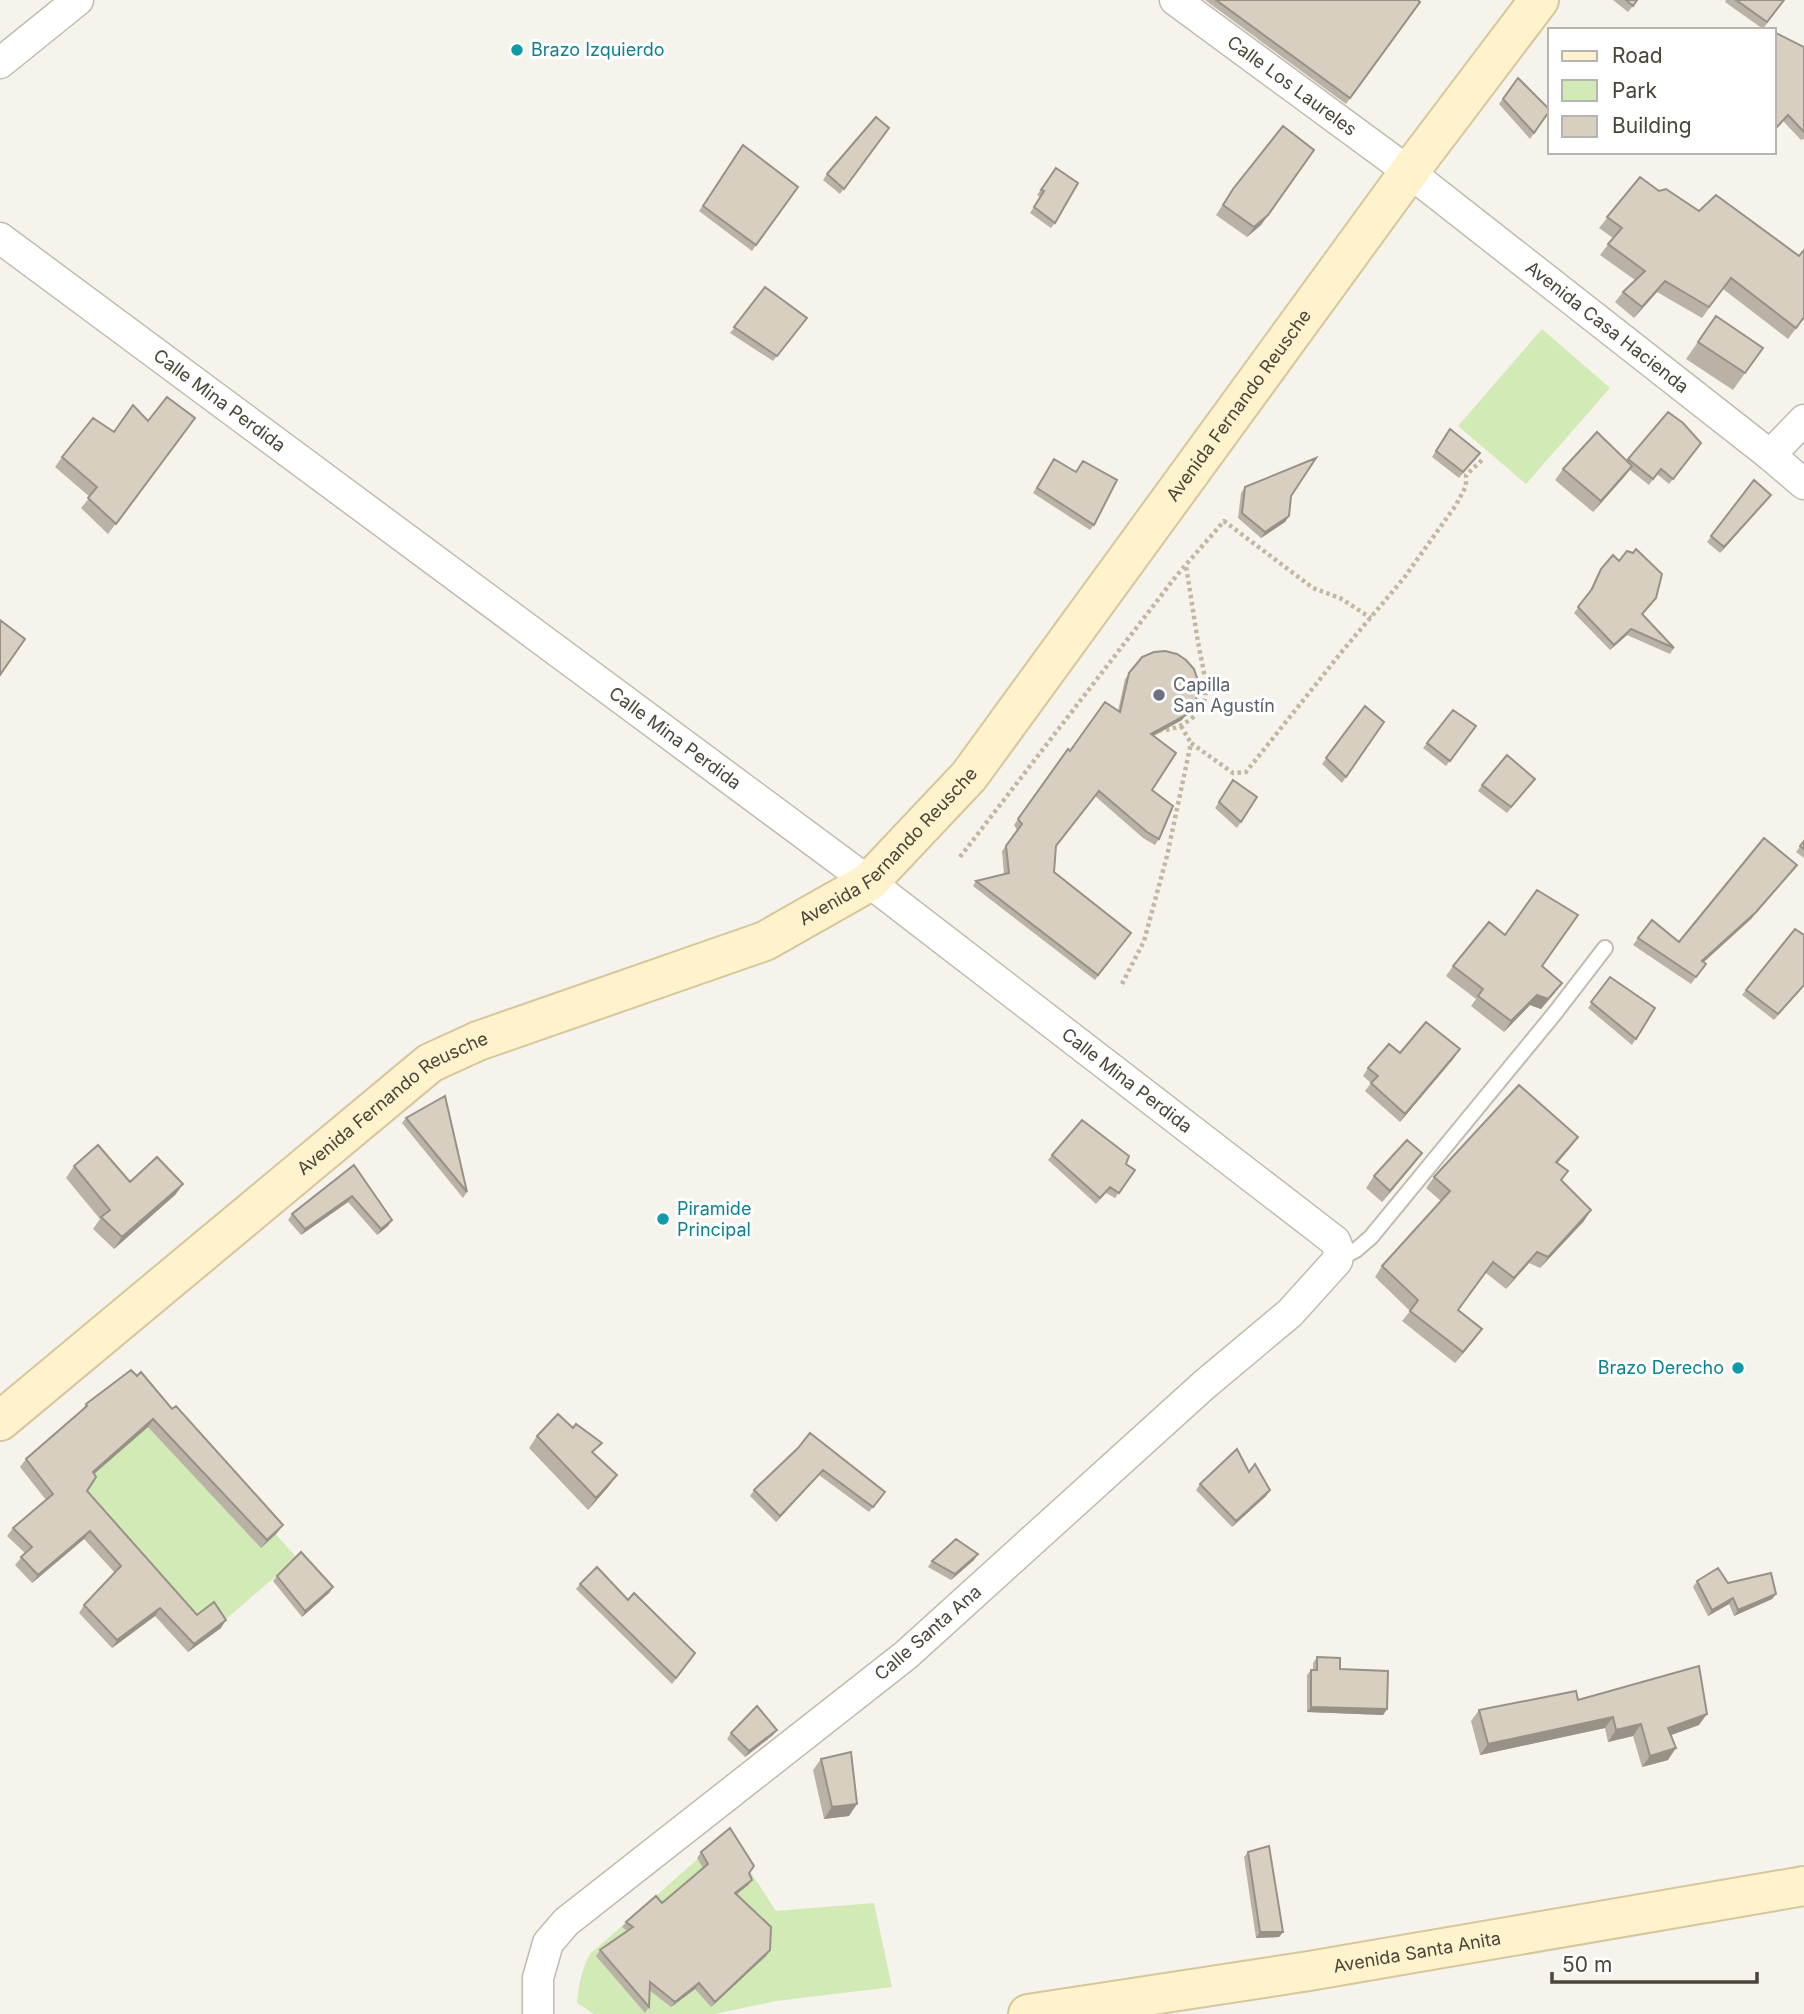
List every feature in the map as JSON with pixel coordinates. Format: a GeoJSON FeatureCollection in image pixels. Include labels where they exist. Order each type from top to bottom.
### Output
{"type":"FeatureCollection","features":[{"type":"Feature","properties":{"kind":"street"},"geometry":{"type":"LineString","coordinates":[[0,63],[78,0]]}},
{"type":"Feature","properties":{"kind":"street","name":"Calle Los Laureles"},"geometry":{"type":"LineString","coordinates":[[1175,0],[1409,172]]}},
{"type":"Feature","properties":{"kind":"street","name":"Avenida Fernando Reusche"},"geometry":{"type":"LineString","coordinates":[[0,1420],[430,1063],[478,1041],[765,941],[869,882],[969,776],[1409,172],[1539,0]]}},
{"type":"Feature","properties":{"kind":"street","name":"Avenida Casa Hacienda"},"geometry":{"type":"LineString","coordinates":[[1409,172],[1804,484]]}},
{"type":"Feature","properties":{"kind":"street","name":"Calle Mina Perdida"},"geometry":{"type":"LineString","coordinates":[[0,238],[869,882],[1335,1241],[1338,1256]]}},
{"type":"Feature","properties":{"kind":"street"},"geometry":{"type":"LineString","coordinates":[[1770,455],[1804,420]]}},
{"type":"Feature","properties":{"kind":"street","name":"Calle Santa Ana"},"geometry":{"type":"LineString","coordinates":[[538,2014],[538,1978],[548,1943],[566,1922],[906,1655],[1204,1385],[1290,1313],[1338,1256]]}},
{"type":"Feature","properties":{"kind":"street","name":"Avenida Santa Anita"},"geometry":{"type":"LineString","coordinates":[[1028,2014],[1309,1971],[1804,1886]]}},
{"type":"Feature","properties":{"kind":"lane"},"geometry":{"type":"LineString","coordinates":[[1338,1256],[1356,1250],[1371,1237],[1605,948]]}},
{"type":"Feature","properties":{"kind":"path"},"geometry":{"type":"LineString","coordinates":[[1181,726],[1191,743],[1233,773],[1247,772],[1404,578],[1456,505],[1466,486],[1465,475],[1482,460]]}},
{"type":"Feature","properties":{"kind":"path"},"geometry":{"type":"LineString","coordinates":[[960,857],[1186,565],[1224,522],[1313,588],[1340,598],[1371,618]]}},
{"type":"Feature","properties":{"kind":"path"},"geometry":{"type":"LineString","coordinates":[[1152,729],[1165,730],[1181,726],[1195,714],[1205,700],[1204,677],[1186,565]]}},
{"type":"Feature","properties":{"kind":"path"},"geometry":{"type":"LineString","coordinates":[[1122,984],[1144,941],[1167,856],[1191,743]]}},
{"type":"Feature","properties":{"kind":"green space"},"geometry":{"type":"Polygon","coordinates":[[[1542,329],[1610,388],[1526,484],[1458,426],[1542,329]]]}},
{"type":"Feature","properties":{"kind":"green space"},"geometry":{"type":"Polygon","coordinates":[[[131,1372],[297,1558],[188,1652],[20,1467],[131,1372]]]}},
{"type":"Feature","properties":{"kind":"green space"},"geometry":{"type":"Polygon","coordinates":[[[726,1834],[776,1911],[874,1903],[892,1987],[776,2001],[715,2014],[594,2014],[577,2003],[584,1966],[590,1954],[726,1834]]]}},
{"type":"Feature","properties":{"kind":"building"},"geometry":{"type":"Polygon","coordinates":[[[1216,0],[1418,0],[1420,2],[1350,98],[1216,0]]]}},
{"type":"Feature","properties":{"kind":"building"},"geometry":{"type":"Polygon","coordinates":[[[1626,0],[1637,0],[1633,6],[1626,0]]]}},
{"type":"Feature","properties":{"kind":"building"},"geometry":{"type":"Polygon","coordinates":[[[1736,0],[1784,0],[1767,22],[1736,0]]]}},
{"type":"Feature","properties":{"kind":"building"},"geometry":{"type":"Polygon","coordinates":[[[1776,33],[1804,47],[1804,132],[1788,115],[1776,128],[1776,33]]]}},
{"type":"Feature","properties":{"kind":"building"},"geometry":{"type":"Polygon","coordinates":[[[1518,78],[1548,108],[1548,113],[1534,133],[1503,99],[1518,78]]]}},
{"type":"Feature","properties":{"kind":"building"},"geometry":{"type":"Polygon","coordinates":[[[876,117],[889,128],[844,189],[827,174],[876,117]]]}},
{"type":"Feature","properties":{"kind":"building"},"geometry":{"type":"Polygon","coordinates":[[[1283,126],[1314,150],[1268,215],[1254,227],[1223,205],[1283,126]]]}},
{"type":"Feature","properties":{"kind":"building"},"geometry":{"type":"Polygon","coordinates":[[[743,145],[798,187],[756,245],[703,206],[743,145]]]}},
{"type":"Feature","properties":{"kind":"building"},"geometry":{"type":"Polygon","coordinates":[[[1056,168],[1078,183],[1055,223],[1034,207],[1044,191],[1041,190],[1056,168]]]}},
{"type":"Feature","properties":{"kind":"building"},"geometry":{"type":"Polygon","coordinates":[[[1640,177],[1659,191],[1666,189],[1699,211],[1716,195],[1799,256],[1804,250],[1804,317],[1796,328],[1731,278],[1709,307],[1665,281],[1642,307],[1623,292],[1645,271],[1608,244],[1622,228],[1607,217],[1640,177]]]}},
{"type":"Feature","properties":{"kind":"building"},"geometry":{"type":"Polygon","coordinates":[[[765,287],[807,318],[777,356],[734,327],[765,287]]]}},
{"type":"Feature","properties":{"kind":"building"},"geometry":{"type":"Polygon","coordinates":[[[1716,316],[1763,348],[1745,373],[1698,342],[1716,316]]]}},
{"type":"Feature","properties":{"kind":"building"},"geometry":{"type":"Polygon","coordinates":[[[167,397],[195,418],[116,524],[88,498],[97,487],[62,457],[93,418],[114,432],[133,405],[148,421],[167,397]]]}},
{"type":"Feature","properties":{"kind":"building"},"geometry":{"type":"Polygon","coordinates":[[[1668,412],[1683,423],[1701,443],[1673,479],[1661,469],[1653,479],[1628,459],[1668,412]]]}},
{"type":"Feature","properties":{"kind":"building"},"geometry":{"type":"Polygon","coordinates":[[[1450,429],[1480,453],[1463,472],[1436,451],[1450,429]]]}},
{"type":"Feature","properties":{"kind":"building"},"geometry":{"type":"Polygon","coordinates":[[[1597,432],[1632,466],[1601,501],[1563,469],[1597,432]]]}},
{"type":"Feature","properties":{"kind":"building"},"geometry":{"type":"Polygon","coordinates":[[[1316,458],[1291,496],[1289,516],[1265,532],[1242,513],[1245,487],[1316,458]]]}},
{"type":"Feature","properties":{"kind":"building"},"geometry":{"type":"Polygon","coordinates":[[[1054,459],[1076,472],[1083,461],[1117,480],[1094,525],[1037,488],[1054,459]]]}},
{"type":"Feature","properties":{"kind":"building"},"geometry":{"type":"Polygon","coordinates":[[[1754,480],[1771,495],[1724,547],[1711,536],[1754,480]]]}},
{"type":"Feature","properties":{"kind":"building"},"geometry":{"type":"Polygon","coordinates":[[[1636,549],[1662,574],[1656,598],[1642,614],[1674,648],[1631,629],[1614,645],[1578,607],[1592,589],[1601,569],[1613,555],[1619,561],[1627,551],[1633,553],[1636,549]]]}},
{"type":"Feature","properties":{"kind":"building"},"geometry":{"type":"Polygon","coordinates":[[[0,620],[25,639],[0,675],[0,620]]]}},
{"type":"Feature","properties":{"kind":"building"},"geometry":{"type":"Polygon","coordinates":[[[1165,651],[1177,654],[1194,669],[1198,693],[1194,705],[1186,715],[1151,734],[1176,753],[1152,790],[1173,806],[1159,839],[1099,791],[1056,846],[1054,872],[1131,933],[1098,975],[976,881],[1009,873],[1006,846],[1022,824],[1018,819],[1105,702],[1120,712],[1129,673],[1142,657],[1165,651]]]}},
{"type":"Feature","properties":{"kind":"building"},"geometry":{"type":"Polygon","coordinates":[[[1365,706],[1384,722],[1346,777],[1326,758],[1365,706]]]}},
{"type":"Feature","properties":{"kind":"building"},"geometry":{"type":"Polygon","coordinates":[[[1453,710],[1476,726],[1450,761],[1427,743],[1453,710]]]}},
{"type":"Feature","properties":{"kind":"building"},"geometry":{"type":"Polygon","coordinates":[[[1507,755],[1535,779],[1511,807],[1482,785],[1507,755]]]}},
{"type":"Feature","properties":{"kind":"building"},"geometry":{"type":"Polygon","coordinates":[[[1233,780],[1257,797],[1241,822],[1219,802],[1233,780]]]}},
{"type":"Feature","properties":{"kind":"building"},"geometry":{"type":"Polygon","coordinates":[[[1764,838],[1797,865],[1756,912],[1702,961],[1706,964],[1696,977],[1638,938],[1652,920],[1679,942],[1764,838]]]}},
{"type":"Feature","properties":{"kind":"building"},"geometry":{"type":"Polygon","coordinates":[[[1537,890],[1578,915],[1542,966],[1562,983],[1548,999],[1537,995],[1511,1021],[1478,996],[1483,989],[1453,966],[1489,922],[1505,935],[1537,890]]]}},
{"type":"Feature","properties":{"kind":"building"},"geometry":{"type":"Polygon","coordinates":[[[1795,929],[1804,935],[1804,985],[1778,1014],[1746,990],[1795,929]]]}},
{"type":"Feature","properties":{"kind":"building"},"geometry":{"type":"Polygon","coordinates":[[[1610,977],[1655,1008],[1636,1039],[1591,1002],[1610,977]]]}},
{"type":"Feature","properties":{"kind":"building"},"geometry":{"type":"Polygon","coordinates":[[[1426,1022],[1460,1049],[1405,1114],[1371,1083],[1378,1076],[1368,1068],[1389,1044],[1400,1053],[1426,1022]]]}},
{"type":"Feature","properties":{"kind":"building"},"geometry":{"type":"Polygon","coordinates":[[[1519,1085],[1578,1137],[1556,1162],[1568,1171],[1561,1180],[1591,1210],[1548,1257],[1537,1252],[1514,1278],[1493,1262],[1458,1310],[1482,1329],[1463,1352],[1410,1311],[1418,1300],[1382,1266],[1450,1191],[1434,1177],[1519,1085]]]}},
{"type":"Feature","properties":{"kind":"building"},"geometry":{"type":"Polygon","coordinates":[[[445,1096],[467,1192],[406,1118],[445,1096]]]}},
{"type":"Feature","properties":{"kind":"building"},"geometry":{"type":"Polygon","coordinates":[[[1082,1120],[1129,1156],[1126,1164],[1135,1170],[1119,1193],[1110,1187],[1100,1198],[1052,1155],[1082,1120]]]}},
{"type":"Feature","properties":{"kind":"building"},"geometry":{"type":"Polygon","coordinates":[[[1407,1140],[1422,1153],[1390,1191],[1374,1176],[1407,1140]]]}},
{"type":"Feature","properties":{"kind":"building"},"geometry":{"type":"Polygon","coordinates":[[[98,1145],[130,1182],[157,1157],[183,1184],[122,1237],[101,1217],[110,1210],[74,1166],[98,1145]]]}},
{"type":"Feature","properties":{"kind":"building"},"geometry":{"type":"Polygon","coordinates":[[[354,1165],[392,1220],[381,1229],[352,1196],[305,1229],[292,1214],[354,1165]]]}},
{"type":"Feature","properties":{"kind":"building"},"geometry":{"type":"Polygon","coordinates":[[[131,1370],[137,1376],[141,1372],[172,1409],[176,1406],[283,1525],[267,1540],[153,1419],[93,1472],[96,1477],[87,1491],[197,1615],[214,1602],[226,1620],[194,1644],[160,1608],[117,1640],[84,1605],[121,1566],[90,1531],[38,1575],[21,1557],[32,1547],[13,1528],[53,1494],[26,1459],[87,1406],[86,1404],[131,1370]]]}},
{"type":"Feature","properties":{"kind":"building"},"geometry":{"type":"Polygon","coordinates":[[[558,1414],[573,1428],[576,1424],[602,1443],[592,1452],[617,1475],[596,1498],[537,1436],[558,1414]]]}},
{"type":"Feature","properties":{"kind":"building"},"geometry":{"type":"Polygon","coordinates":[[[810,1433],[885,1492],[873,1507],[823,1470],[780,1516],[754,1490],[810,1433]]]}},
{"type":"Feature","properties":{"kind":"building"},"geometry":{"type":"Polygon","coordinates":[[[1237,1449],[1249,1472],[1255,1464],[1270,1490],[1236,1521],[1200,1484],[1237,1449]]]}},
{"type":"Feature","properties":{"kind":"building"},"geometry":{"type":"Polygon","coordinates":[[[956,1539],[978,1554],[955,1574],[932,1561],[956,1539]]]}},
{"type":"Feature","properties":{"kind":"building"},"geometry":{"type":"Polygon","coordinates":[[[301,1552],[333,1587],[305,1611],[277,1576],[301,1552]]]}},
{"type":"Feature","properties":{"kind":"building"},"geometry":{"type":"Polygon","coordinates":[[[597,1567],[628,1600],[634,1593],[695,1653],[676,1678],[580,1584],[597,1567]]]}},
{"type":"Feature","properties":{"kind":"building"},"geometry":{"type":"Polygon","coordinates":[[[1718,1568],[1728,1583],[1771,1573],[1776,1594],[1738,1610],[1733,1598],[1712,1610],[1697,1581],[1718,1568]]]}},
{"type":"Feature","properties":{"kind":"building"},"geometry":{"type":"Polygon","coordinates":[[[1317,1657],[1340,1658],[1340,1669],[1388,1671],[1387,1709],[1311,1707],[1311,1670],[1317,1670],[1317,1657]]]}},
{"type":"Feature","properties":{"kind":"building"},"geometry":{"type":"Polygon","coordinates":[[[1699,1666],[1707,1714],[1668,1728],[1676,1748],[1650,1756],[1641,1724],[1616,1730],[1613,1717],[1488,1744],[1479,1710],[1576,1691],[1578,1700],[1699,1666]]]}},
{"type":"Feature","properties":{"kind":"building"},"geometry":{"type":"Polygon","coordinates":[[[757,1706],[777,1730],[749,1751],[731,1733],[757,1706]]]}},
{"type":"Feature","properties":{"kind":"building"},"geometry":{"type":"Polygon","coordinates":[[[851,1752],[857,1804],[832,1807],[821,1759],[851,1752]]]}},
{"type":"Feature","properties":{"kind":"building"},"geometry":{"type":"Polygon","coordinates":[[[730,1828],[754,1866],[749,1873],[752,1880],[735,1893],[771,1927],[770,1950],[715,2002],[699,1983],[675,2002],[650,1982],[649,2007],[600,1950],[633,1927],[626,1922],[656,1896],[662,1903],[708,1864],[701,1852],[730,1828]]]}},
{"type":"Feature","properties":{"kind":"building"},"geometry":{"type":"Polygon","coordinates":[[[1269,1846],[1283,1932],[1260,1932],[1248,1852],[1269,1846]]]}},
{"type":"Feature","properties":{"kind":"place","name":"Brazo Izquierdo"},"geometry":{"type":"Point","coordinates":[517,50]}},
{"type":"Feature","properties":{"kind":"place","name":"Capilla San Agustín"},"geometry":{"type":"Point","coordinates":[1159,695]}},
{"type":"Feature","properties":{"kind":"place","name":"Piramide Principal"},"geometry":{"type":"Point","coordinates":[663,1219]}},
{"type":"Feature","properties":{"kind":"place","name":"Brazo Derecho"},"geometry":{"type":"Point","coordinates":[1738,1368]}}]}
